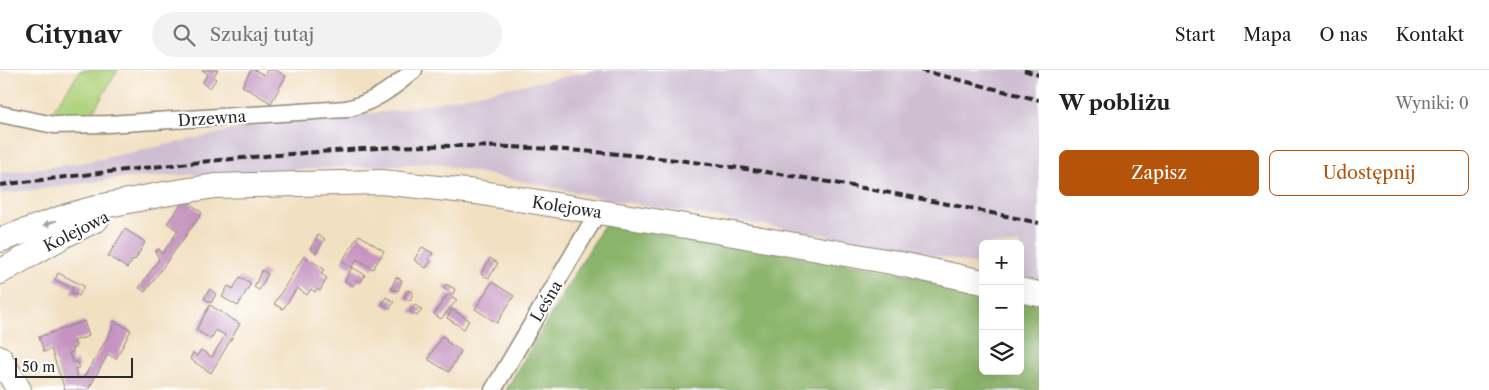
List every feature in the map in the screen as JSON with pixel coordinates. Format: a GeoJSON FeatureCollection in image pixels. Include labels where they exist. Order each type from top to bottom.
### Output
{"type":"FeatureCollection","features":[{"type":"Feature","properties":{"kind":"street","name":"Drzewna"},"geometry":{"type":"LineString","coordinates":[[0,114],[54,125],[108,124],[346,109],[360,106],[381,96],[414,70]]}},
{"type":"Feature","properties":{"kind":"street","name":"Kolejowa"},"geometry":{"type":"LineString","coordinates":[[0,240],[70,215],[102,206],[215,186],[381,182],[476,192],[598,212],[891,262],[979,281]]}},
{"type":"Feature","properties":{"kind":"street","name":"Kolejowa"},"geometry":{"type":"LineString","coordinates":[[2,270],[73,231],[126,205],[148,197]]}},
{"type":"Feature","properties":{"kind":"street","name":"Leśna"},"geometry":{"type":"LineString","coordinates":[[493,390],[598,212]]}},
{"type":"Feature","properties":{"kind":"street"},"geometry":{"type":"LineString","coordinates":[[1024,291],[1039,294]]}},
{"type":"Feature","properties":{"kind":"street"},"geometry":{"type":"LineString","coordinates":[[0,358],[19,390]]}},
{"type":"Feature","properties":{"kind":"shaded area"},"geometry":{"type":"Polygon","coordinates":[[[596,70],[1039,70],[1039,280],[1024,276],[1024,240],[979,240],[979,265],[903,248],[623,202],[433,163],[123,178],[0,194],[0,173],[82,163],[257,125],[394,111],[596,70]]]}},
{"type":"Feature","properties":{"kind":"green space"},"geometry":{"type":"Polygon","coordinates":[[[81,70],[118,70],[89,118],[49,116],[81,70]]]}},
{"type":"Feature","properties":{"kind":"green space"},"geometry":{"type":"Polygon","coordinates":[[[604,225],[878,268],[979,290],[979,375],[1024,375],[1024,301],[1039,304],[1039,390],[506,390],[604,225]]]}},
{"type":"Feature","properties":{"kind":"building"},"geometry":{"type":"Polygon","coordinates":[[[202,70],[218,70],[213,77],[216,79],[210,88],[202,83],[208,74],[202,70]]]}},
{"type":"Feature","properties":{"kind":"building"},"geometry":{"type":"Polygon","coordinates":[[[251,70],[264,75],[267,70],[276,70],[286,76],[271,103],[242,86],[251,70]]]}},
{"type":"Feature","properties":{"kind":"building"},"geometry":{"type":"Polygon","coordinates":[[[185,199],[202,213],[145,292],[139,288],[159,259],[155,251],[159,249],[162,254],[178,231],[167,223],[185,199]]]}},
{"type":"Feature","properties":{"kind":"building"},"geometry":{"type":"Polygon","coordinates":[[[125,229],[145,242],[135,260],[127,268],[108,256],[125,229]]]}},
{"type":"Feature","properties":{"kind":"building"},"geometry":{"type":"Polygon","coordinates":[[[318,235],[325,239],[316,253],[310,249],[318,235]]]}},
{"type":"Feature","properties":{"kind":"building"},"geometry":{"type":"Polygon","coordinates":[[[359,235],[384,251],[373,269],[357,259],[351,268],[342,261],[359,235]]]}},
{"type":"Feature","properties":{"kind":"building"},"geometry":{"type":"Polygon","coordinates":[[[422,247],[433,253],[429,259],[431,261],[426,268],[414,260],[422,247]]]}},
{"type":"Feature","properties":{"kind":"building"},"geometry":{"type":"Polygon","coordinates":[[[304,256],[324,269],[321,274],[327,278],[320,291],[317,289],[315,292],[311,289],[307,295],[297,288],[283,309],[274,304],[304,256]]]}},
{"type":"Feature","properties":{"kind":"building"},"geometry":{"type":"Polygon","coordinates":[[[490,258],[498,263],[489,278],[481,274],[490,258]]]}},
{"type":"Feature","properties":{"kind":"building"},"geometry":{"type":"Polygon","coordinates":[[[352,267],[365,275],[361,282],[357,280],[353,286],[345,281],[352,267]]]}},
{"type":"Feature","properties":{"kind":"building"},"geometry":{"type":"Polygon","coordinates":[[[262,270],[268,274],[259,290],[254,287],[262,270]]]}},
{"type":"Feature","properties":{"kind":"building"},"geometry":{"type":"Polygon","coordinates":[[[58,273],[84,286],[79,296],[71,292],[73,288],[55,280],[58,273]]]}},
{"type":"Feature","properties":{"kind":"building"},"geometry":{"type":"Polygon","coordinates":[[[240,277],[251,283],[238,306],[222,297],[228,286],[233,289],[240,277]]]}},
{"type":"Feature","properties":{"kind":"building"},"geometry":{"type":"Polygon","coordinates":[[[396,277],[402,280],[398,291],[391,289],[396,277]]]}},
{"type":"Feature","properties":{"kind":"building"},"geometry":{"type":"Polygon","coordinates":[[[492,282],[514,296],[497,323],[475,309],[492,282]]]}},
{"type":"Feature","properties":{"kind":"building"},"geometry":{"type":"Polygon","coordinates":[[[446,284],[455,289],[453,294],[443,288],[446,284]]]}},
{"type":"Feature","properties":{"kind":"building"},"geometry":{"type":"Polygon","coordinates":[[[210,289],[216,294],[211,303],[204,298],[210,289]]]}},
{"type":"Feature","properties":{"kind":"building"},"geometry":{"type":"Polygon","coordinates":[[[407,290],[413,292],[410,301],[404,298],[407,290]]]}},
{"type":"Feature","properties":{"kind":"building"},"geometry":{"type":"Polygon","coordinates":[[[448,294],[457,300],[441,319],[434,314],[448,294]]]}},
{"type":"Feature","properties":{"kind":"building"},"geometry":{"type":"Polygon","coordinates":[[[386,297],[394,302],[390,309],[382,304],[386,297]]]}},
{"type":"Feature","properties":{"kind":"building"},"geometry":{"type":"Polygon","coordinates":[[[210,305],[240,324],[211,373],[190,359],[193,353],[197,356],[201,350],[212,357],[225,335],[216,330],[211,339],[196,330],[210,305]]]}},
{"type":"Feature","properties":{"kind":"building"},"geometry":{"type":"Polygon","coordinates":[[[415,305],[422,310],[417,316],[410,311],[415,305]]]}},
{"type":"Feature","properties":{"kind":"building"},"geometry":{"type":"Polygon","coordinates":[[[452,309],[469,320],[464,329],[447,318],[452,309]]]}},
{"type":"Feature","properties":{"kind":"building"},"geometry":{"type":"Polygon","coordinates":[[[84,321],[89,336],[74,341],[76,347],[72,348],[73,352],[69,353],[73,363],[77,361],[80,367],[75,369],[78,379],[84,377],[113,327],[111,326],[114,321],[131,330],[116,359],[108,354],[88,390],[65,390],[51,349],[44,352],[39,337],[84,321]]]}},
{"type":"Feature","properties":{"kind":"building"},"geometry":{"type":"Polygon","coordinates":[[[442,336],[461,351],[449,372],[429,360],[442,336]]]}},
{"type":"Feature","properties":{"kind":"railway"},"geometry":{"type":"LineString","coordinates":[[920,70],[1039,100]]}},
{"type":"Feature","properties":{"kind":"railway"},"geometry":{"type":"LineString","coordinates":[[1024,70],[1039,75]]}},
{"type":"Feature","properties":{"kind":"railway"},"geometry":{"type":"LineString","coordinates":[[0,185],[199,162],[319,152],[422,146],[530,148],[676,160],[749,170],[895,194],[1039,223]]}}]}
